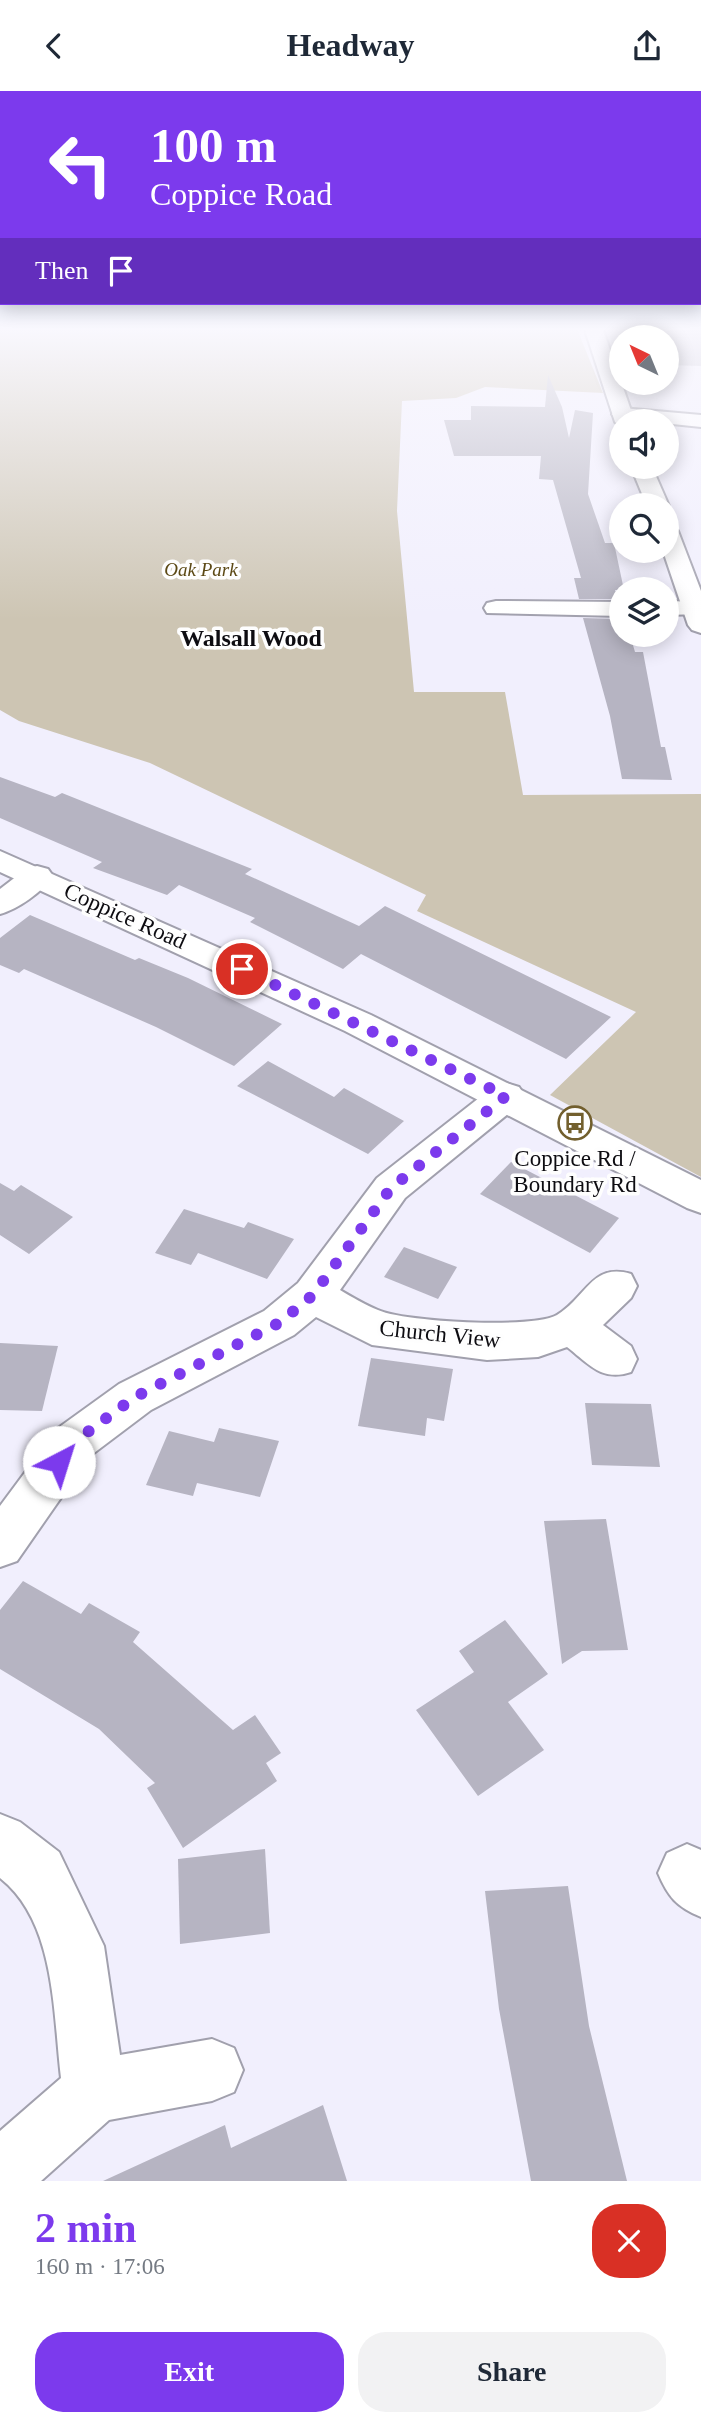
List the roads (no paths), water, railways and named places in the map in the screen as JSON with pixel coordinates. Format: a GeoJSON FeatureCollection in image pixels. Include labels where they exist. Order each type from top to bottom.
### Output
{"type":"FeatureCollection","features":[{"type":"Feature","properties":{"kind":"main road"},"geometry":{"type":"LineString","coordinates":[[679,563],[698,616]]}},
{"type":"Feature","properties":{"kind":"main road"},"geometry":{"type":"LineString","coordinates":[[496,608],[609,609]]}},
{"type":"Feature","properties":{"kind":"main road"},"geometry":{"type":"LineString","coordinates":[[679,611],[698,616]]}},
{"type":"Feature","properties":{"kind":"main road","name":"Coppice Road"},"geometry":{"type":"LineString","coordinates":[[0,860],[358,1023],[506,1096],[701,1198]]}},
{"type":"Feature","properties":{"kind":"main road"},"geometry":{"type":"LineString","coordinates":[[0,904],[37,876]]}},
{"type":"Feature","properties":{"kind":"main road"},"geometry":{"type":"LineString","coordinates":[[0,1545],[74,1442],[135,1397],[279,1323],[313,1295],[391,1188],[506,1096]]}},
{"type":"Feature","properties":{"kind":"main road","name":"Church View"},"geometry":{"type":"LineString","coordinates":[[313,1295],[372,1328],[487,1342],[538,1339],[573,1327],[615,1286]]}},
{"type":"Feature","properties":{"kind":"main road"},"geometry":{"type":"LineString","coordinates":[[573,1327],[615,1359]]}},
{"type":"Feature","properties":{"kind":"main road"},"geometry":{"type":"LineString","coordinates":[[0,1842],[39,1872],[74,1946],[94,2091]]}},
{"type":"Feature","properties":{"kind":"main road"},"geometry":{"type":"LineString","coordinates":[[8,2167],[94,2091],[212,2070]]}},
{"type":"Feature","properties":{"kind":"place","name":"Coppice Rd / Boundary Rd"},"geometry":{"type":"Point","coordinates":[575,1123]}},
{"type":"Feature","properties":{"kind":"district","name":"Walsall Wood"},"geometry":{"type":"Point","coordinates":[251,638]}},
{"type":"Feature","properties":{"kind":"park label","name":"Oak Park"},"geometry":{"type":"Point","coordinates":[201,569]}}]}
